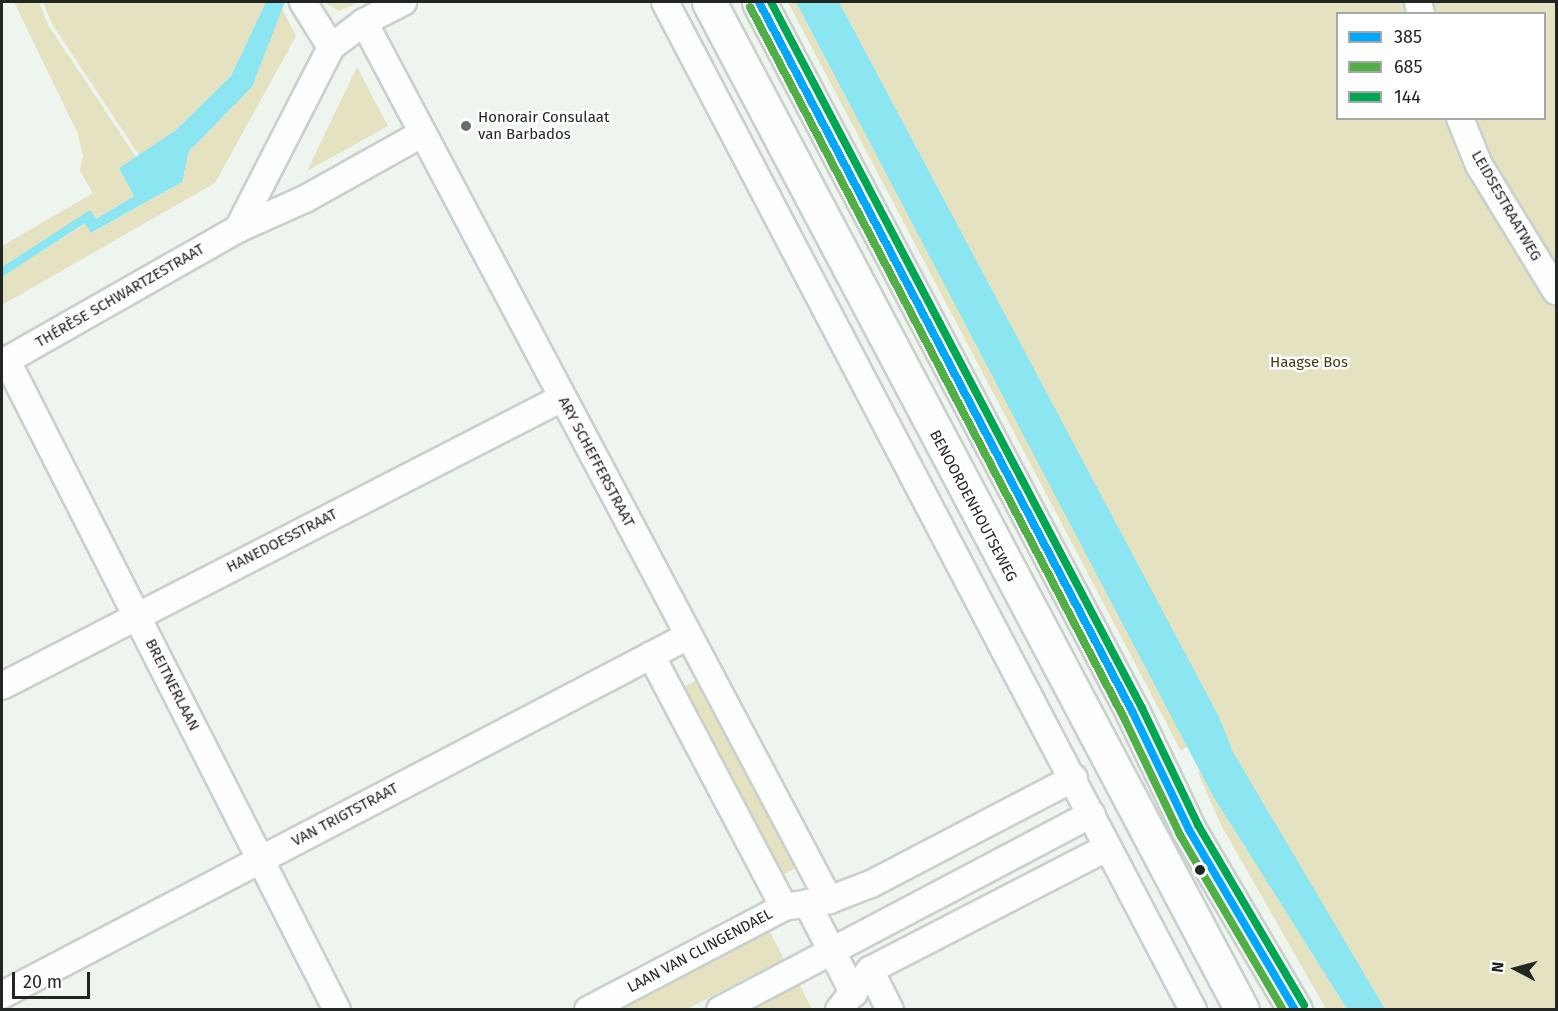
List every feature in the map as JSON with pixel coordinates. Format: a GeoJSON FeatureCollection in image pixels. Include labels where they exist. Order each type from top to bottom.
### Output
{"type":"FeatureCollection","features":[{"type":"Feature","properties":{"kind":"main road","name":"BENOORDENHOUTSEWEG"},"geometry":{"type":"LineString","coordinates":[[709,2],[1242,1010]]}},
{"type":"Feature","properties":{"kind":"main road"},"geometry":{"type":"LineString","coordinates":[[759,2],[1133,713],[1189,830],[1294,1010]]}},
{"type":"Feature","properties":{"kind":"street"},"geometry":{"type":"LineString","coordinates":[[303,2],[331,47]]}},
{"type":"Feature","properties":{"kind":"street"},"geometry":{"type":"LineString","coordinates":[[238,229],[331,47],[364,22],[403,2]]}},
{"type":"Feature","properties":{"kind":"street"},"geometry":{"type":"LineString","coordinates":[[665,2],[1074,778],[1106,848],[1193,1010]]}},
{"type":"Feature","properties":{"kind":"street","name":"ARY SCHEFFERSTRAAT"},"geometry":{"type":"LineString","coordinates":[[364,22],[688,636],[807,903],[831,951],[847,1002]]}},
{"type":"Feature","properties":{"kind":"street","name":"LEIDSESTRAATWEG"},"geometry":{"type":"LineString","coordinates":[[1461,120],[1479,165],[1557,291]]}},
{"type":"Feature","properties":{"kind":"street","name":"THÉRÈSE SCHWARTZESTRAAT"},"geometry":{"type":"LineString","coordinates":[[4,362],[238,229],[305,199],[423,134]]}},
{"type":"Feature","properties":{"kind":"street","name":"BREITNERLAAN"},"geometry":{"type":"LineString","coordinates":[[4,362],[337,1010]]}},
{"type":"Feature","properties":{"kind":"street","name":"HANEDOESSTRAAT"},"geometry":{"type":"LineString","coordinates":[[2,686],[136,615],[562,398]]}},
{"type":"Feature","properties":{"kind":"street","name":"VAN TRIGTSTRAAT"},"geometry":{"type":"LineString","coordinates":[[2,995],[688,636]]}},
{"type":"Feature","properties":{"kind":"street","name":"ARY SCHEFFERSTRAAT"},"geometry":{"type":"LineString","coordinates":[[651,655],[807,903]]}},
{"type":"Feature","properties":{"kind":"street","name":"LAAN VAN CLINGENDAEL"},"geometry":{"type":"LineString","coordinates":[[588,1010],[807,903],[871,884],[1074,778]]}},
{"type":"Feature","properties":{"kind":"street"},"geometry":{"type":"LineString","coordinates":[[720,1010],[1092,814]]}},
{"type":"Feature","properties":{"kind":"street"},"geometry":{"type":"LineString","coordinates":[[847,1002],[870,970],[1106,848]]}},
{"type":"Feature","properties":{"kind":"street"},"geometry":{"type":"LineString","coordinates":[[870,970],[890,1010]]}},
{"type":"Feature","properties":{"kind":"green space"},"geometry":{"type":"Polygon","coordinates":[[[14,2],[39,2],[48,25],[136,157],[119,168],[134,196],[95,219],[90,211],[2,267],[2,246],[93,193],[80,171],[83,155],[77,132],[14,2]]]}},
{"type":"Feature","properties":{"kind":"green space"},"geometry":{"type":"Polygon","coordinates":[[[43,2],[266,2],[231,76],[176,130],[139,155],[52,24],[43,2]]]}},
{"type":"Feature","properties":{"kind":"green space"},"geometry":{"type":"Polygon","coordinates":[[[324,2],[360,2],[339,11],[324,2]]]}},
{"type":"Feature","properties":{"kind":"green space"},"geometry":{"type":"Polygon","coordinates":[[[788,2],[796,2],[1188,746],[1181,751],[788,2]]]}},
{"type":"Feature","properties":{"kind":"green space","name":"Haagse Bos"},"geometry":{"type":"Polygon","coordinates":[[[839,2],[1556,2],[1556,1009],[1370,1009],[1300,885],[1062,422],[839,2]]]}},
{"type":"Feature","properties":{"kind":"green space"},"geometry":{"type":"Polygon","coordinates":[[[282,9],[296,36],[215,183],[2,305],[2,277],[86,223],[92,233],[182,182],[189,151],[252,87],[282,9]]]}},
{"type":"Feature","properties":{"kind":"green space"},"geometry":{"type":"Polygon","coordinates":[[[357,67],[388,126],[307,171],[357,67]]]}},
{"type":"Feature","properties":{"kind":"green space"},"geometry":{"type":"Polygon","coordinates":[[[702,677],[799,866],[783,875],[682,688],[702,677]]]}},
{"type":"Feature","properties":{"kind":"green space"},"geometry":{"type":"Polygon","coordinates":[[[1201,770],[1213,796],[1347,1009],[1326,1009],[1221,825],[1198,773],[1201,770]]]}},
{"type":"Feature","properties":{"kind":"green space"},"geometry":{"type":"Polygon","coordinates":[[[767,926],[784,959],[687,1009],[606,1010],[767,926]]]}},
{"type":"Feature","properties":{"kind":"green space"},"geometry":{"type":"Polygon","coordinates":[[[798,982],[812,1009],[746,1010],[798,982]]]}},
{"type":"Feature","properties":{"kind":"water"},"geometry":{"type":"Polygon","coordinates":[[[266,2],[285,2],[252,87],[189,151],[182,182],[91,233],[85,223],[2,277],[2,267],[90,210],[96,219],[134,196],[119,168],[176,130],[231,76],[266,2]]]}},
{"type":"Feature","properties":{"kind":"water"},"geometry":{"type":"Polygon","coordinates":[[[796,2],[839,2],[1219,717],[1233,752],[1385,1009],[1347,1009],[1213,796],[796,2]]]}},
{"type":"Feature","properties":{"kind":"transit line","name":"385"},"geometry":{"type":"LineString","coordinates":[[759,2],[1133,713],[1189,830],[1295,1010]]}},
{"type":"Feature","properties":{"kind":"transit line","name":"144"},"geometry":{"type":"LineString","coordinates":[[771,2],[1142,708],[1198,825],[1304,1005]]}},
{"type":"Feature","properties":{"kind":"transit line","name":"685"},"geometry":{"type":"LineString","coordinates":[[750,7],[1124,718],[1180,835],[1283,1010]]}},
{"type":"Feature","properties":{"kind":"place","name":"Honorair Consulaat van Barbados"},"geometry":{"type":"Point","coordinates":[466,126]}}]}
